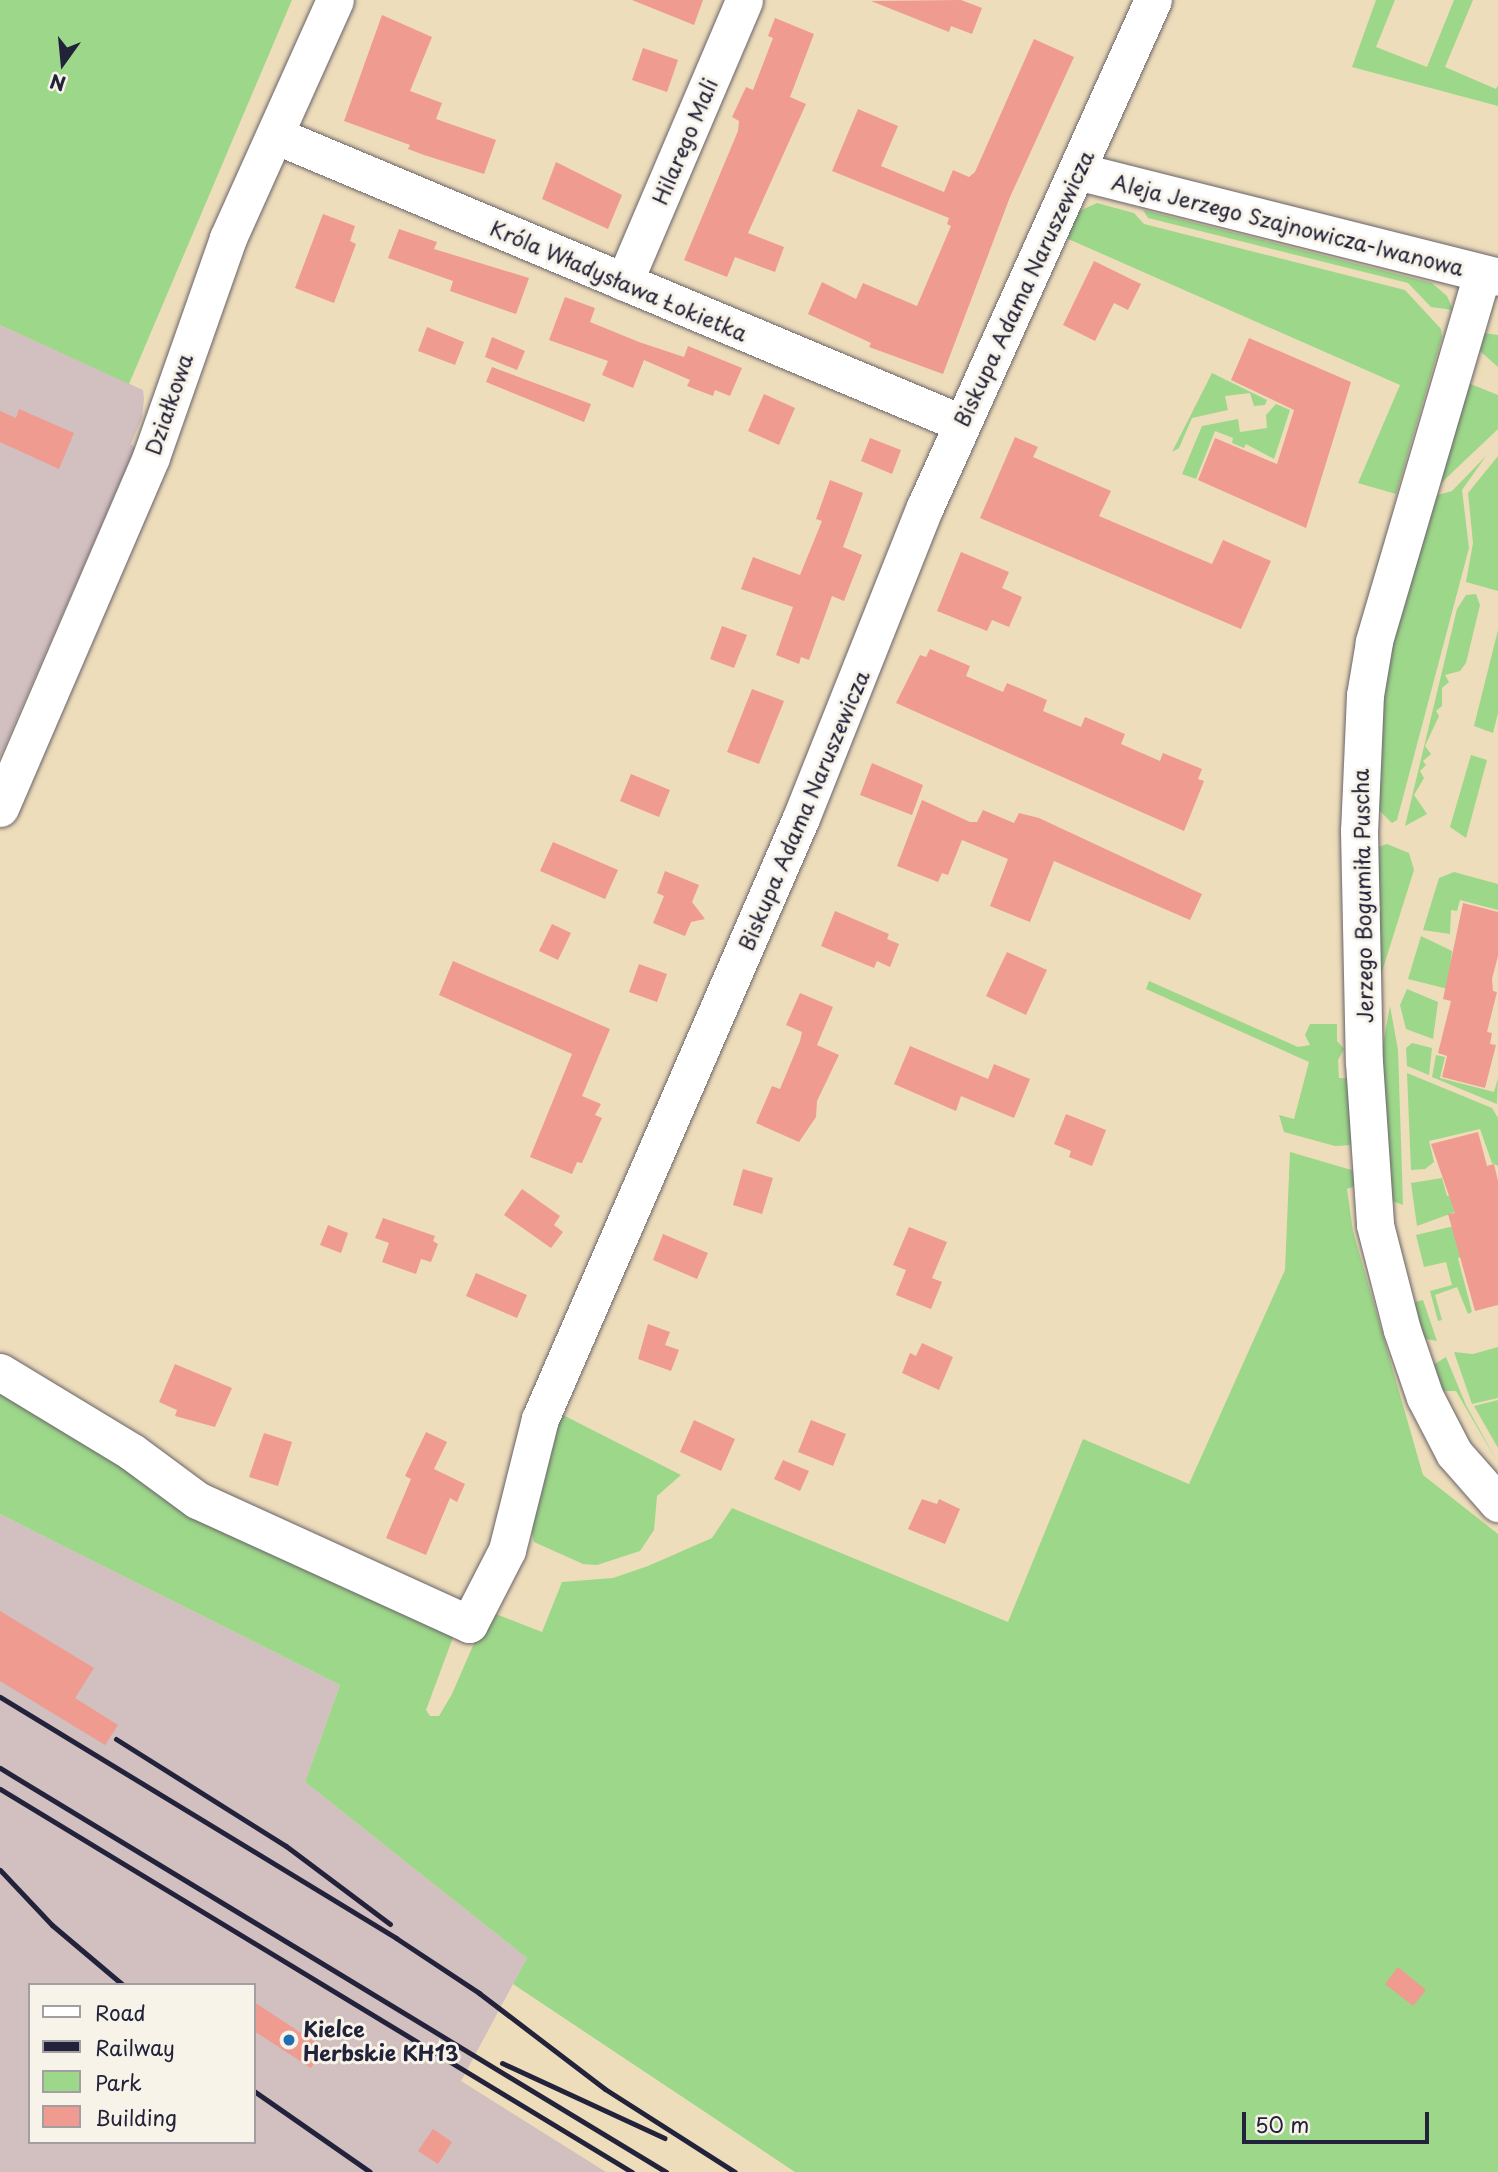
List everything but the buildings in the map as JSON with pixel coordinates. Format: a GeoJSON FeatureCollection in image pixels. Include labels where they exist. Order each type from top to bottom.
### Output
{"type":"FeatureCollection","features":[{"type":"Feature","properties":{"kind":"street","name":"Działkowa"},"geometry":{"type":"LineString","coordinates":[[0,808],[151,457],[228,238],[277,136],[335,0]]}},
{"type":"Feature","properties":{"kind":"street","name":"Hilarego Mali"},"geometry":{"type":"LineString","coordinates":[[624,282],[744,0]]}},
{"type":"Feature","properties":{"kind":"street","name":"Biskupa Adama Naruszewicza"},"geometry":{"type":"LineString","coordinates":[[0,1372],[132,1452],[197,1500],[469,1625],[507,1549],[540,1419],[801,818],[961,424],[1153,0]]}},
{"type":"Feature","properties":{"kind":"street","name":"Króla Władysława Łokietka"},"geometry":{"type":"LineString","coordinates":[[277,136],[961,424]]}},
{"type":"Feature","properties":{"kind":"street","name":"Aleja Jerzego Szajnowicza-Iwanowa"},"geometry":{"type":"LineString","coordinates":[[1077,171],[1490,276]]}},
{"type":"Feature","properties":{"kind":"street","name":"Jerzego Bogumiła Puscha"},"geometry":{"type":"LineString","coordinates":[[1490,276],[1374,642],[1363,720],[1359,830],[1364,1062],[1375,1225],[1399,1321],[1425,1397],[1454,1453],[1498,1503]]}},
{"type":"Feature","properties":{"kind":"shaded area"},"geometry":{"type":"Polygon","coordinates":[[[0,325],[143,390],[144,399],[142,418],[131,444],[135,448],[0,757],[0,325]]]}},
{"type":"Feature","properties":{"kind":"shaded area"},"geometry":{"type":"Polygon","coordinates":[[[0,1514],[340,1685],[305,1782],[527,1958],[461,2081],[606,2172],[0,2172],[0,1514]]]}},
{"type":"Feature","properties":{"kind":"green space"},"geometry":{"type":"Polygon","coordinates":[[[0,0],[292,0],[129,384],[0,325],[0,0]]]}},
{"type":"Feature","properties":{"kind":"green space"},"geometry":{"type":"Polygon","coordinates":[[[1376,0],[1395,0],[1376,47],[1427,67],[1454,0],[1473,0],[1445,67],[1496,89],[1498,85],[1498,106],[1352,67],[1376,0]]]}},
{"type":"Feature","properties":{"kind":"green space"},"geometry":{"type":"Polygon","coordinates":[[[1097,203],[1134,213],[1144,224],[1405,290],[1441,329],[1442,337],[1396,494],[1358,483],[1400,385],[1066,238],[1075,213],[1097,203]]]}},
{"type":"Feature","properties":{"kind":"green space"},"geometry":{"type":"Polygon","coordinates":[[[1143,210],[1432,283],[1447,296],[1453,310],[1431,307],[1408,283],[1148,218],[1143,210]]]}},
{"type":"Feature","properties":{"kind":"green space"},"geometry":{"type":"Polygon","coordinates":[[[1484,333],[1498,335],[1498,367],[1480,351],[1484,333]]]}},
{"type":"Feature","properties":{"kind":"green space"},"geometry":{"type":"Polygon","coordinates":[[[1212,373],[1267,400],[1265,405],[1254,406],[1250,393],[1225,396],[1228,410],[1192,418],[1179,448],[1172,452],[1212,373]]]}},
{"type":"Feature","properties":{"kind":"green space"},"geometry":{"type":"Polygon","coordinates":[[[1468,383],[1498,395],[1498,429],[1440,484],[1436,482],[1468,383]]]}},
{"type":"Feature","properties":{"kind":"green space"},"geometry":{"type":"Polygon","coordinates":[[[1276,404],[1290,410],[1274,459],[1246,444],[1244,448],[1232,443],[1233,438],[1215,431],[1196,479],[1182,474],[1202,426],[1238,419],[1240,432],[1267,428],[1266,415],[1276,404]]]}},
{"type":"Feature","properties":{"kind":"green space"},"geometry":{"type":"Polygon","coordinates":[[[1486,456],[1462,490],[1469,548],[1397,820],[1392,823],[1377,808],[1377,695],[1434,496],[1452,491],[1486,456]]]}},
{"type":"Feature","properties":{"kind":"green space"},"geometry":{"type":"Polygon","coordinates":[[[1498,456],[1498,591],[1466,582],[1473,543],[1468,493],[1498,456]]]}},
{"type":"Feature","properties":{"kind":"green space"},"geometry":{"type":"Polygon","coordinates":[[[1476,594],[1480,605],[1466,663],[1460,671],[1445,675],[1449,682],[1442,688],[1442,706],[1436,711],[1439,716],[1425,746],[1431,754],[1423,761],[1426,765],[1420,771],[1424,778],[1414,795],[1427,814],[1405,826],[1457,609],[1466,595],[1476,594]]]}},
{"type":"Feature","properties":{"kind":"green space"},"geometry":{"type":"Polygon","coordinates":[[[1498,630],[1498,713],[1493,733],[1474,726],[1498,630]]]}},
{"type":"Feature","properties":{"kind":"green space"},"geometry":{"type":"Polygon","coordinates":[[[1471,755],[1487,760],[1466,838],[1450,827],[1471,755]]]}},
{"type":"Feature","properties":{"kind":"green space"},"geometry":{"type":"Polygon","coordinates":[[[1387,844],[1409,853],[1414,870],[1379,981],[1376,848],[1387,844]]]}},
{"type":"Feature","properties":{"kind":"green space"},"geometry":{"type":"Polygon","coordinates":[[[1454,872],[1498,884],[1498,910],[1460,900],[1457,911],[1451,910],[1450,934],[1423,930],[1439,878],[1454,872]]]}},
{"type":"Feature","properties":{"kind":"green space"},"geometry":{"type":"Polygon","coordinates":[[[1421,936],[1452,951],[1448,989],[1408,979],[1421,936]]]}},
{"type":"Feature","properties":{"kind":"green space"},"geometry":{"type":"Polygon","coordinates":[[[1149,981],[1298,1047],[1310,1045],[1305,1035],[1310,1024],[1337,1024],[1337,1041],[1344,1049],[1338,1060],[1339,1078],[1358,1079],[1352,1145],[1335,1146],[1284,1132],[1279,1115],[1294,1119],[1309,1062],[1146,989],[1149,981]]]}},
{"type":"Feature","properties":{"kind":"green space"},"geometry":{"type":"Polygon","coordinates":[[[1407,989],[1438,1002],[1433,1039],[1406,1029],[1400,1005],[1407,989]]]}},
{"type":"Feature","properties":{"kind":"green space"},"geometry":{"type":"Polygon","coordinates":[[[1390,1006],[1398,1050],[1403,1205],[1387,1199],[1381,1055],[1390,1006]]]}},
{"type":"Feature","properties":{"kind":"green space"},"geometry":{"type":"Polygon","coordinates":[[[1412,1043],[1432,1048],[1429,1075],[1407,1066],[1406,1048],[1412,1043]]]}},
{"type":"Feature","properties":{"kind":"green space"},"geometry":{"type":"Polygon","coordinates":[[[1436,1055],[1445,1057],[1440,1078],[1494,1092],[1498,1078],[1497,1104],[1432,1077],[1436,1055]]]}},
{"type":"Feature","properties":{"kind":"green space"},"geometry":{"type":"Polygon","coordinates":[[[1407,1073],[1492,1108],[1498,1118],[1498,1166],[1492,1163],[1480,1129],[1429,1141],[1434,1162],[1425,1169],[1411,1170],[1407,1073]]]}},
{"type":"Feature","properties":{"kind":"green space"},"geometry":{"type":"Polygon","coordinates":[[[1290,1152],[1355,1171],[1358,1185],[1347,1189],[1353,1231],[1423,1475],[1498,1534],[1498,2172],[795,2172],[513,1984],[527,1958],[305,1782],[340,1685],[0,1514],[0,1387],[455,1632],[426,1710],[430,1716],[439,1716],[452,1694],[488,1611],[542,1632],[562,1582],[613,1578],[648,1566],[712,1538],[732,1508],[1008,1622],[1083,1439],[1189,1484],[1285,1270],[1290,1152]]]}},
{"type":"Feature","properties":{"kind":"green space"},"geometry":{"type":"Polygon","coordinates":[[[1442,1178],[1447,1196],[1454,1195],[1458,1211],[1417,1226],[1411,1183],[1442,1178]]]}},
{"type":"Feature","properties":{"kind":"green space"},"geometry":{"type":"Polygon","coordinates":[[[1450,1227],[1458,1228],[1465,1256],[1458,1258],[1472,1312],[1468,1314],[1457,1287],[1435,1295],[1442,1320],[1438,1321],[1430,1291],[1452,1285],[1446,1262],[1424,1267],[1416,1235],[1450,1227]]]}},
{"type":"Feature","properties":{"kind":"green space"},"geometry":{"type":"Polygon","coordinates":[[[1423,1300],[1437,1341],[1421,1338],[1411,1303],[1423,1300]]]}},
{"type":"Feature","properties":{"kind":"green space"},"geometry":{"type":"Polygon","coordinates":[[[1498,1347],[1498,1398],[1472,1404],[1454,1352],[1473,1354],[1498,1347]]]}},
{"type":"Feature","properties":{"kind":"green space"},"geometry":{"type":"Polygon","coordinates":[[[1446,1357],[1466,1405],[1498,1463],[1456,1391],[1436,1391],[1433,1365],[1446,1357]]]}},
{"type":"Feature","properties":{"kind":"green space"},"geometry":{"type":"Polygon","coordinates":[[[1498,1400],[1498,1448],[1474,1406],[1498,1400]]]}},
{"type":"Feature","properties":{"kind":"green space"},"geometry":{"type":"Polygon","coordinates":[[[561,1414],[681,1475],[657,1496],[654,1530],[640,1551],[597,1565],[583,1564],[534,1542],[527,1508],[561,1414]]]}},
{"type":"Feature","properties":{"kind":"railway"},"geometry":{"type":"LineString","coordinates":[[0,1697],[396,1938],[479,1993],[605,2089],[735,2172]]}},
{"type":"Feature","properties":{"kind":"railway"},"geometry":{"type":"LineString","coordinates":[[116,1739],[286,1846],[390,1924]]}},
{"type":"Feature","properties":{"kind":"railway"},"geometry":{"type":"LineString","coordinates":[[0,1768],[666,2172]]}},
{"type":"Feature","properties":{"kind":"railway"},"geometry":{"type":"LineString","coordinates":[[0,1789],[632,2172]]}},
{"type":"Feature","properties":{"kind":"railway"},"geometry":{"type":"LineString","coordinates":[[0,1870],[52,1925],[121,1983]]}},
{"type":"Feature","properties":{"kind":"railway"},"geometry":{"type":"LineString","coordinates":[[502,2063],[664,2138]]}},
{"type":"Feature","properties":{"kind":"railway"},"geometry":{"type":"LineString","coordinates":[[256,2092],[370,2172]]}},
{"type":"Feature","properties":{"kind":"place","name":"Kielce Herbskie KH13"},"geometry":{"type":"Point","coordinates":[289,2040]}}]}
